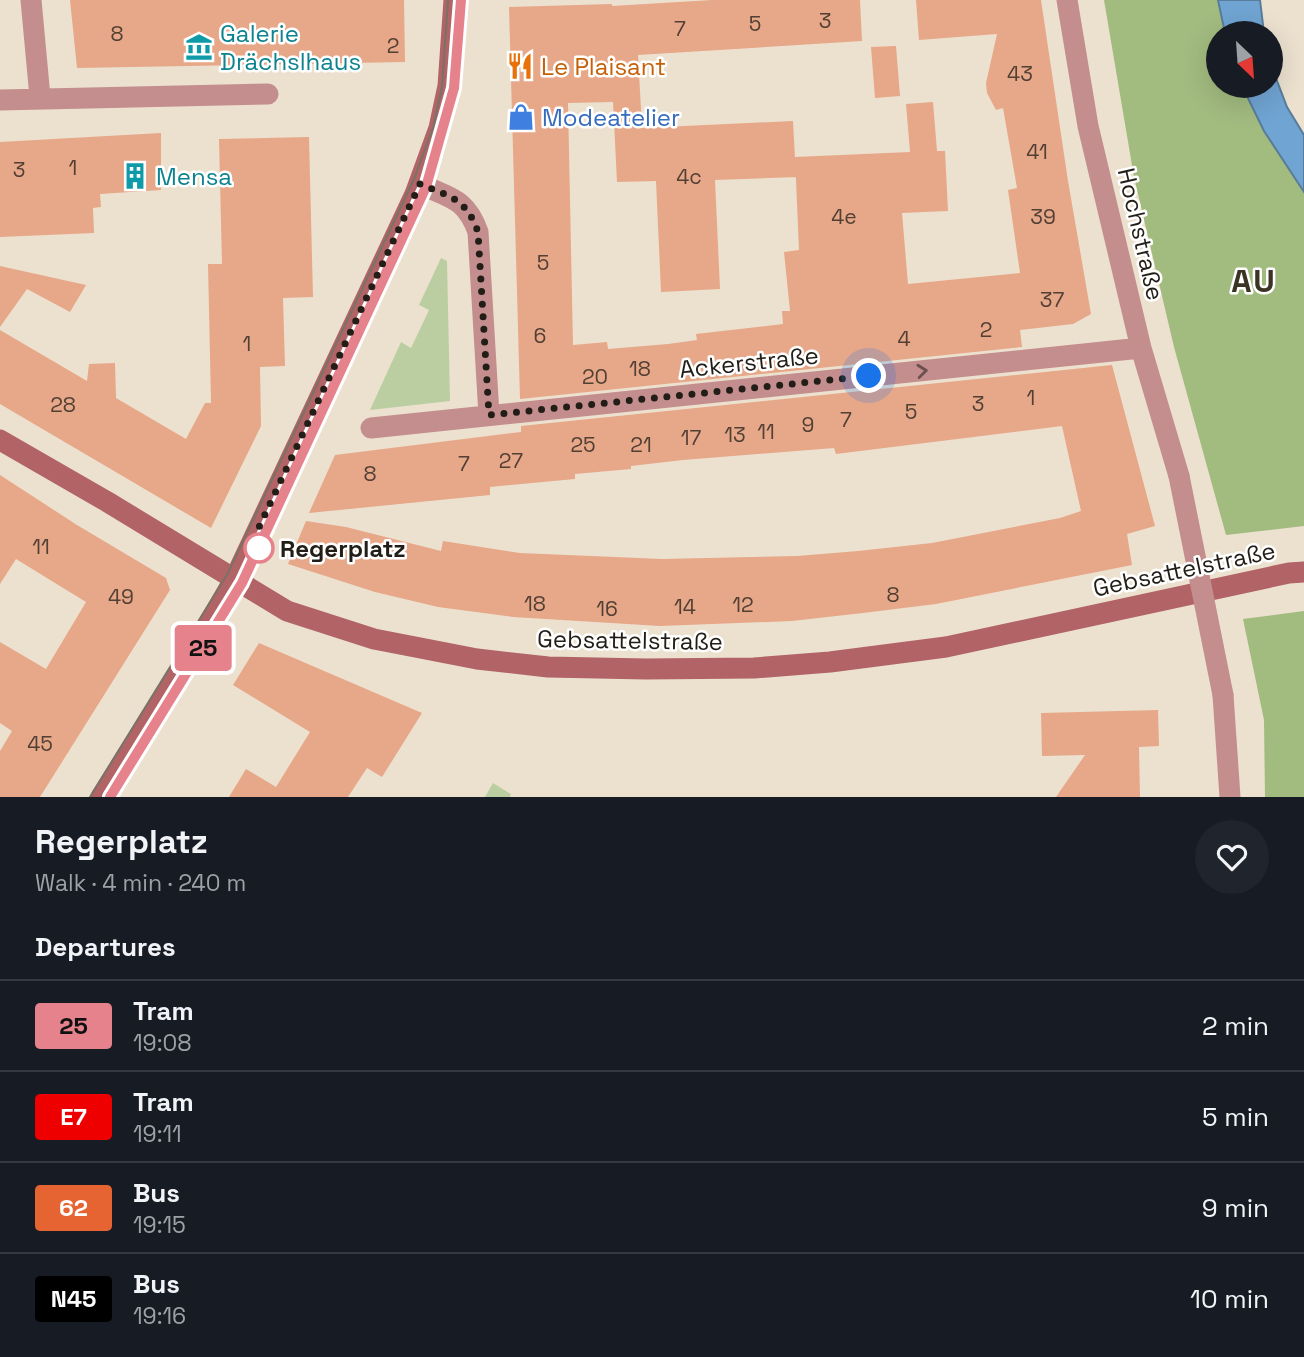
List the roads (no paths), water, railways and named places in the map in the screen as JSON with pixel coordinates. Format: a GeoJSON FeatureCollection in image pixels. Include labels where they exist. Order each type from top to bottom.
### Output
{"type":"FeatureCollection","features":[{"type":"Feature","properties":{"kind":"street"},"geometry":{"type":"LineString","coordinates":[[31,0],[40,97]]}},
{"type":"Feature","properties":{"kind":"street"},"geometry":{"type":"LineString","coordinates":[[101,797],[235,578],[420,184],[439,128],[448,86],[454,0]]}},
{"type":"Feature","properties":{"kind":"street","name":"Hochstraße"},"geometry":{"type":"LineString","coordinates":[[1067,0],[1088,126],[1141,348],[1179,476],[1223,695],[1230,797]]}},
{"type":"Feature","properties":{"kind":"street"},"geometry":{"type":"LineString","coordinates":[[0,100],[40,97],[268,94]]}},
{"type":"Feature","properties":{"kind":"street"},"geometry":{"type":"LineString","coordinates":[[371,428],[489,415],[478,232],[464,205],[420,184]]}},
{"type":"Feature","properties":{"kind":"street","name":"Ackerstraße"},"geometry":{"type":"LineString","coordinates":[[489,415],[1141,348]]}},
{"type":"Feature","properties":{"kind":"street","name":"Gebsattelstraße"},"geometry":{"type":"LineString","coordinates":[[0,440],[287,611],[374,639],[489,660],[548,667],[754,667],[807,664],[946,647],[1304,572]]}},
{"type":"Feature","properties":{"kind":"water"},"geometry":{"type":"Polygon","coordinates":[[[1218,0],[1260,0],[1263,21],[1222,21],[1218,0]]]}},
{"type":"Feature","properties":{"kind":"water"},"geometry":{"type":"Polygon","coordinates":[[[1283,96],[1304,135],[1304,192],[1264,131],[1248,98],[1283,96]]]}},
{"type":"Feature","properties":{"kind":"tram line"},"geometry":{"type":"LineString","coordinates":[[90,797],[228,573],[414,179],[433,128],[442,87],[448,0]]}},
{"type":"Feature","properties":{"kind":"tram line"},"geometry":{"type":"LineString","coordinates":[[110,797],[242,583],[426,187],[454,88],[461,0]]}},
{"type":"Feature","properties":{"kind":"tram line","name":"25"},"geometry":{"type":"LineString","coordinates":[[110,797],[242,583],[426,187],[454,88],[461,0]]}},
{"type":"Feature","properties":{"kind":"place","name":"Galerie Drächslhaus"},"geometry":{"type":"Point","coordinates":[199,47]}},
{"type":"Feature","properties":{"kind":"place","name":"Le Plaisant"},"geometry":{"type":"Point","coordinates":[520,66]}},
{"type":"Feature","properties":{"kind":"place","name":"Modeatelier"},"geometry":{"type":"Point","coordinates":[521,117]}},
{"type":"Feature","properties":{"kind":"place","name":"Mensa"},"geometry":{"type":"Point","coordinates":[135,176]}},
{"type":"Feature","properties":{"kind":"place","name":"Regerplatz"},"geometry":{"type":"Point","coordinates":[259,548]}},
{"type":"Feature","properties":{"kind":"district","name":"AU"},"geometry":{"type":"Point","coordinates":[1254,281]}}]}
